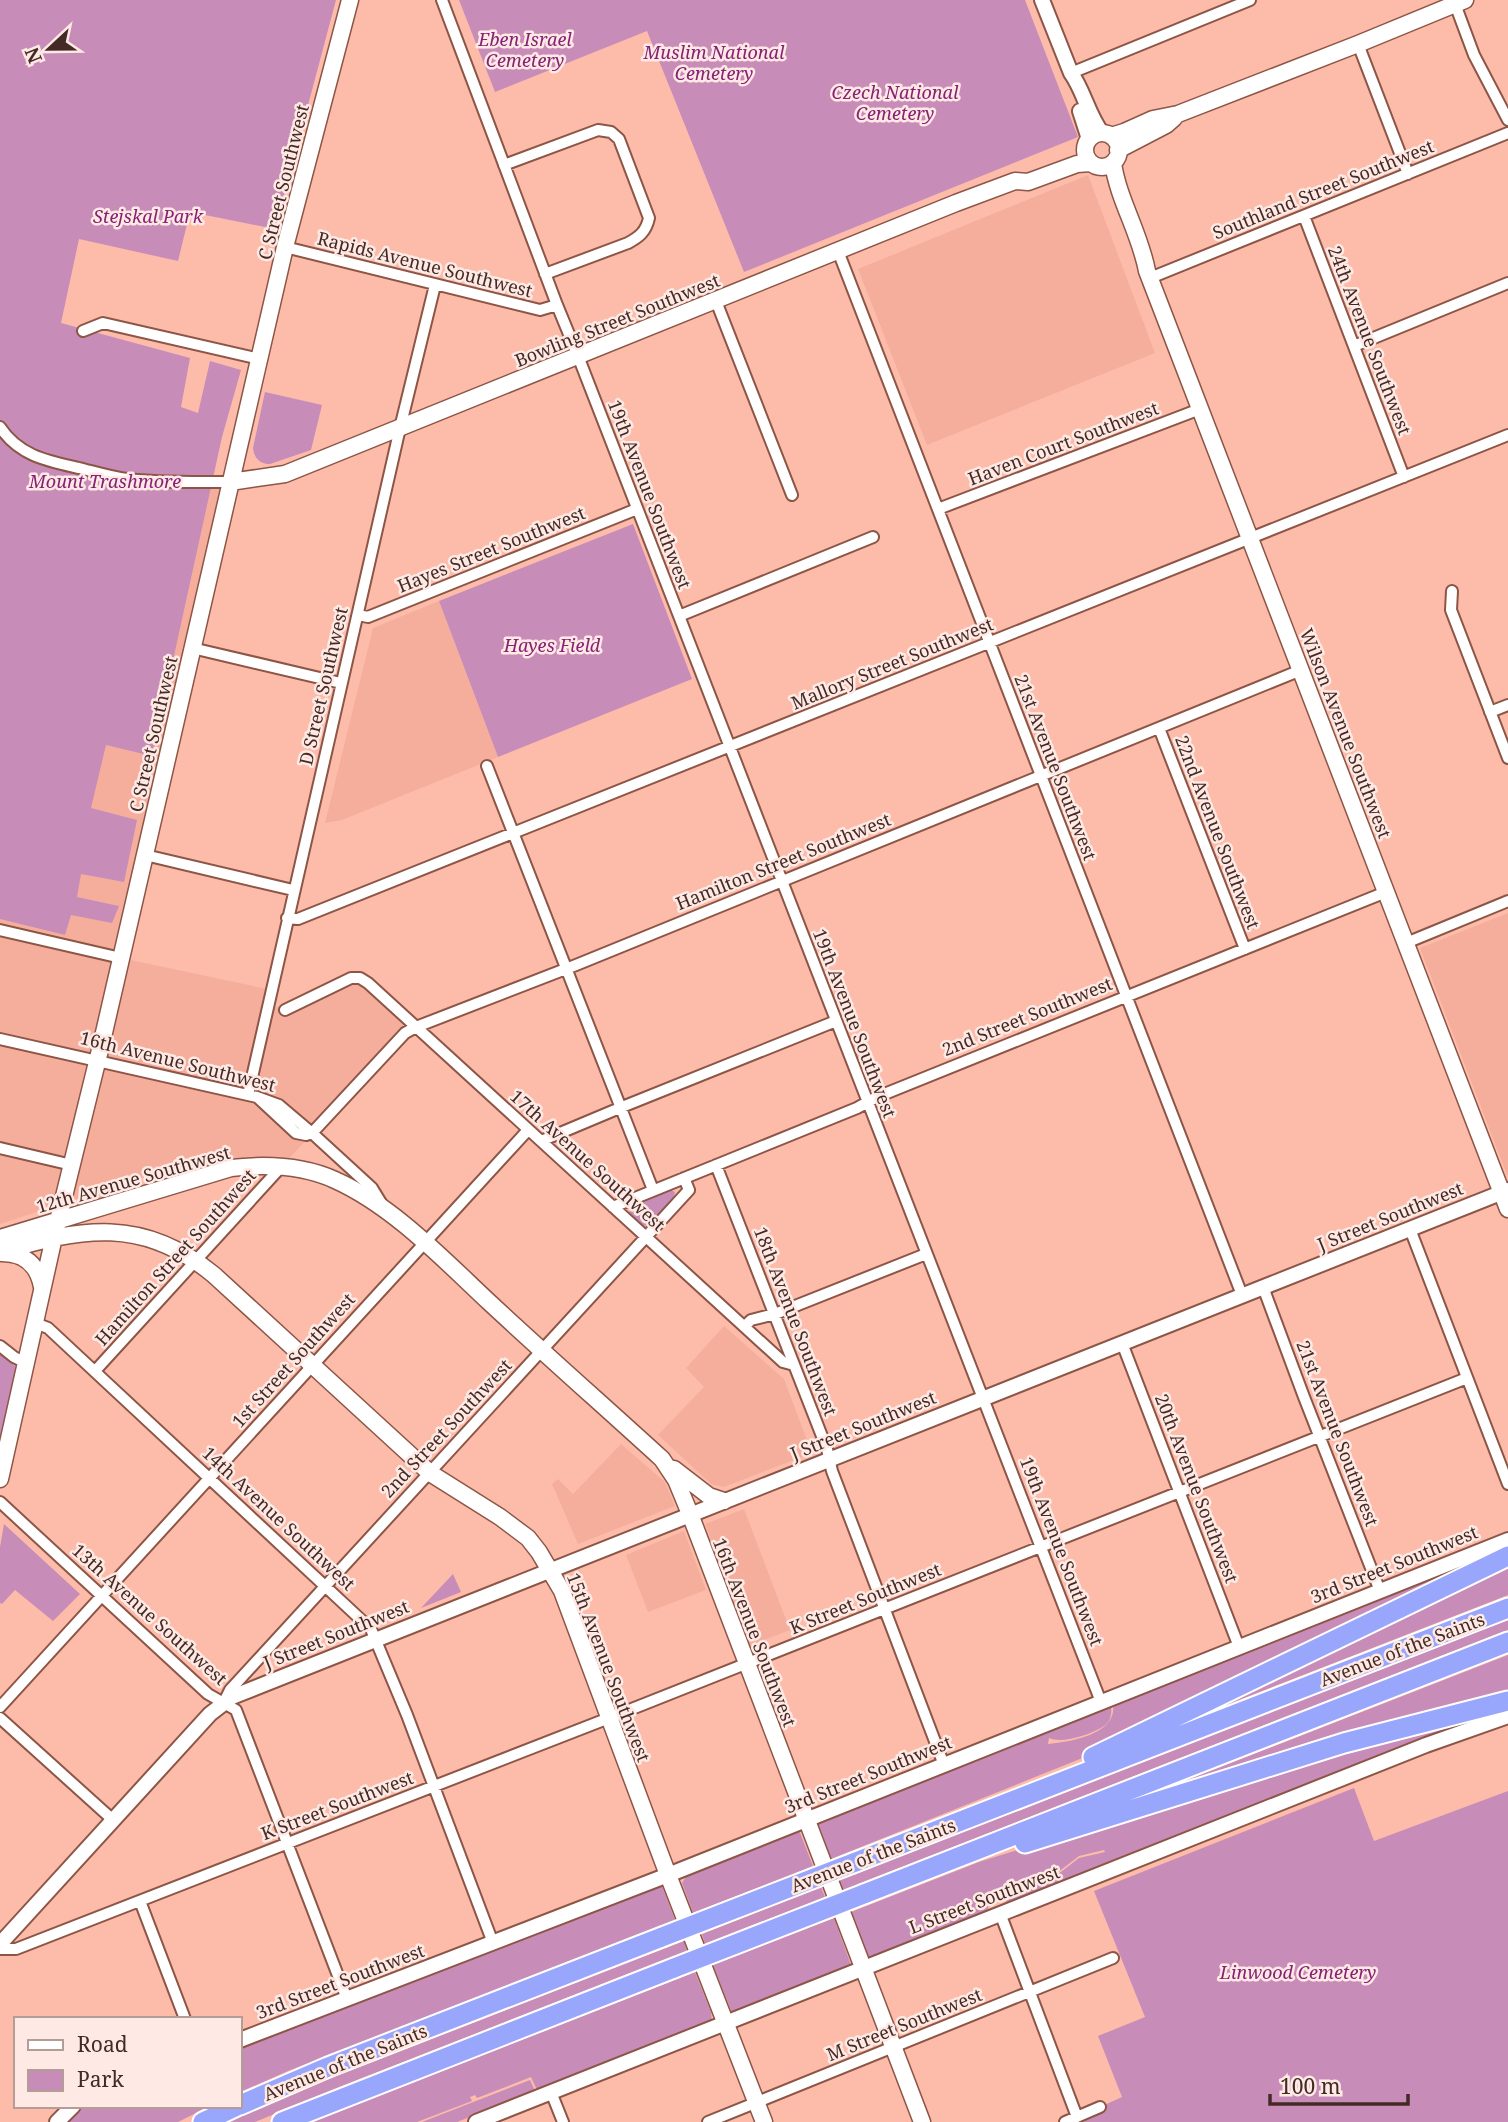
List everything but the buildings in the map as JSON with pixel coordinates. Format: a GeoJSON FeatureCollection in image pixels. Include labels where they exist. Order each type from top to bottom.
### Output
{"type":"FeatureCollection","features":[{"type":"Feature","properties":{"kind":"highway"},"geometry":{"type":"LineString","coordinates":[[959,1821],[1508,1556]]}},
{"type":"Feature","properties":{"kind":"highway","name":"Avenue of the Saints"},"geometry":{"type":"LineString","coordinates":[[242,2104],[328,2067],[1508,1608]]}},
{"type":"Feature","properties":{"kind":"highway","name":"Avenue of the Saints"},"geometry":{"type":"LineString","coordinates":[[282,2122],[1508,1642]]}},
{"type":"Feature","properties":{"kind":"highway"},"geometry":{"type":"LineString","coordinates":[[972,1851],[1014,1847],[1344,1743],[1508,1701]]}},
{"type":"Feature","properties":{"kind":"highway","name":"Avenue of the Saints"},"geometry":{"type":"LineString","coordinates":[[203,2122],[234,2108]]}},
{"type":"Feature","properties":{"kind":"main road","name":"C Street Southwest"},"geometry":{"type":"LineString","coordinates":[[0,1479],[285,247],[350,0]]}},
{"type":"Feature","properties":{"kind":"main road","name":"Bowling Street Southwest"},"geometry":{"type":"LineString","coordinates":[[230,482],[285,474],[1015,181],[1028,182],[1077,164],[1101,149],[1166,125],[1178,114],[1460,2]]}},
{"type":"Feature","properties":{"kind":"main road","name":"Wilson Avenue Southwest"},"geometry":{"type":"LineString","coordinates":[[1101,149],[1105,175],[1139,261],[1149,275],[1386,892],[1505,1191],[1508,1209]]}},
{"type":"Feature","properties":{"kind":"main road","name":"12th Avenue Southwest"},"geometry":{"type":"LineString","coordinates":[[0,1253],[56,1229],[213,1172],[250,1166],[310,1171],[334,1179],[356,1190],[424,1242]]}},
{"type":"Feature","properties":{"kind":"main road","name":"12th Avenue Southwest"},"geometry":{"type":"LineString","coordinates":[[0,1238],[56,1229]]}},
{"type":"Feature","properties":{"kind":"main road","name":"15th Avenue Southwest"},"geometry":{"type":"LineString","coordinates":[[56,1229],[125,1233],[156,1241],[195,1261],[214,1275],[430,1472],[528,1538],[562,1591],[764,2122]]}},
{"type":"Feature","properties":{"kind":"main road","name":"16th Avenue Southwest"},"geometry":{"type":"LineString","coordinates":[[424,1242],[662,1459],[676,1480],[922,2122]]}},
{"type":"Feature","properties":{"kind":"main road"},"geometry":{"type":"LineString","coordinates":[[0,1253],[13,1253],[26,1258],[35,1269],[42,1289]]}},
{"type":"Feature","properties":{"kind":"main road"},"geometry":{"type":"LineString","coordinates":[[662,1459],[703,1492],[724,1501]]}},
{"type":"Feature","properties":{"kind":"street","name":"19th Avenue Southwest"},"geometry":{"type":"LineString","coordinates":[[442,0],[557,305],[1101,1702]]}},
{"type":"Feature","properties":{"kind":"street"},"geometry":{"type":"LineString","coordinates":[[1042,0],[1071,73],[1096,125],[1101,149]]}},
{"type":"Feature","properties":{"kind":"street"},"geometry":{"type":"LineString","coordinates":[[1071,73],[1250,0]]}},
{"type":"Feature","properties":{"kind":"street"},"geometry":{"type":"LineString","coordinates":[[1460,2],[1474,55],[1508,120]]}},
{"type":"Feature","properties":{"kind":"street"},"geometry":{"type":"LineString","coordinates":[[1358,44],[1408,173]]}},
{"type":"Feature","properties":{"kind":"street"},"geometry":{"type":"LineString","coordinates":[[504,165],[598,130],[611,131],[620,139],[649,218],[647,227],[640,237],[628,243],[545,274]]}},
{"type":"Feature","properties":{"kind":"street","name":"Southland Street Southwest"},"geometry":{"type":"LineString","coordinates":[[1149,275],[1304,216],[1508,132]]}},
{"type":"Feature","properties":{"kind":"street","name":"24th Avenue Southwest"},"geometry":{"type":"LineString","coordinates":[[1304,216],[1404,477]]}},
{"type":"Feature","properties":{"kind":"street","name":"Rapids Avenue Southwest"},"geometry":{"type":"LineString","coordinates":[[285,247],[540,310],[557,305]]}},
{"type":"Feature","properties":{"kind":"street","name":"21st Avenue Southwest"},"geometry":{"type":"LineString","coordinates":[[838,251],[1242,1295]]}},
{"type":"Feature","properties":{"kind":"street"},"geometry":{"type":"LineString","coordinates":[[1354,346],[1508,283]]}},
{"type":"Feature","properties":{"kind":"street","name":"D Street Southwest"},"geometry":{"type":"LineString","coordinates":[[253,1096],[293,890],[435,285]]}},
{"type":"Feature","properties":{"kind":"street"},"geometry":{"type":"LineString","coordinates":[[716,301],[792,495]]}},
{"type":"Feature","properties":{"kind":"street"},"geometry":{"type":"LineString","coordinates":[[83,331],[103,323],[260,359]]}},
{"type":"Feature","properties":{"kind":"street","name":"Haven Court Southwest"},"geometry":{"type":"LineString","coordinates":[[938,509],[1200,409]]}},
{"type":"Feature","properties":{"kind":"street"},"geometry":{"type":"LineString","coordinates":[[0,427],[6,437],[28,454],[46,461],[124,479],[230,482]]}},
{"type":"Feature","properties":{"kind":"street","name":"Mallory Street Southwest"},"geometry":{"type":"LineString","coordinates":[[287,918],[298,919],[1508,435]]}},
{"type":"Feature","properties":{"kind":"street","name":"Hayes Street Southwest"},"geometry":{"type":"LineString","coordinates":[[358,615],[368,617],[637,509]]}},
{"type":"Feature","properties":{"kind":"street"},"geometry":{"type":"LineString","coordinates":[[679,616],[873,537]]}},
{"type":"Feature","properties":{"kind":"street"},"geometry":{"type":"LineString","coordinates":[[1451,591],[1451,610],[1508,758]]}},
{"type":"Feature","properties":{"kind":"street"},"geometry":{"type":"LineString","coordinates":[[192,648],[341,683]]}},
{"type":"Feature","properties":{"kind":"street","name":"Hamilton Street Southwest"},"geometry":{"type":"LineString","coordinates":[[312,1133],[405,1033],[416,1027],[567,969],[1301,670]]}},
{"type":"Feature","properties":{"kind":"street"},"geometry":{"type":"LineString","coordinates":[[1490,712],[1508,705]]}},
{"type":"Feature","properties":{"kind":"street","name":"22nd Avenue Southwest"},"geometry":{"type":"LineString","coordinates":[[1159,728],[1245,949]]}},
{"type":"Feature","properties":{"kind":"street"},"geometry":{"type":"LineString","coordinates":[[487,766],[653,1190]]}},
{"type":"Feature","properties":{"kind":"street"},"geometry":{"type":"LineString","coordinates":[[145,855],[293,890]]}},
{"type":"Feature","properties":{"kind":"street","name":"2nd Street Southwest"},"geometry":{"type":"LineString","coordinates":[[613,1207],[877,1097],[1386,892]]}},
{"type":"Feature","properties":{"kind":"street"},"geometry":{"type":"LineString","coordinates":[[1406,943],[1508,901]]}},
{"type":"Feature","properties":{"kind":"street"},"geometry":{"type":"LineString","coordinates":[[0,930],[121,958]]}},
{"type":"Feature","properties":{"kind":"street","name":"17th Avenue Southwest"},"geometry":{"type":"LineString","coordinates":[[285,1010],[351,978],[368,982],[783,1362],[794,1365]]}},
{"type":"Feature","properties":{"kind":"street"},"geometry":{"type":"LineString","coordinates":[[541,1141],[836,1021]]}},
{"type":"Feature","properties":{"kind":"street","name":"16th Avenue Southwest"},"geometry":{"type":"LineString","coordinates":[[0,1039],[253,1096],[279,1105],[372,1188],[387,1212]]}},
{"type":"Feature","properties":{"kind":"street","name":"1st Street Southwest"},"geometry":{"type":"LineString","coordinates":[[0,1707],[528,1130]]}},
{"type":"Feature","properties":{"kind":"street"},"geometry":{"type":"LineString","coordinates":[[0,1148],[72,1165]]}},
{"type":"Feature","properties":{"kind":"street","name":"18th Avenue Southwest"},"geometry":{"type":"LineString","coordinates":[[716,1165],[775,1314],[944,1765]]}},
{"type":"Feature","properties":{"kind":"street","name":"Hamilton Street Southwest"},"geometry":{"type":"LineString","coordinates":[[95,1371],[282,1167]]}},
{"type":"Feature","properties":{"kind":"street","name":"2nd Street Southwest"},"geometry":{"type":"LineString","coordinates":[[2,1938],[210,1714],[228,1699],[230,1690],[689,1190],[684,1178]]}},
{"type":"Feature","properties":{"kind":"street","name":"J Street Southwest"},"geometry":{"type":"LineString","coordinates":[[228,1699],[1505,1191]]}},
{"type":"Feature","properties":{"kind":"street"},"geometry":{"type":"LineString","coordinates":[[1410,1229],[1508,1484]]}},
{"type":"Feature","properties":{"kind":"street"},"geometry":{"type":"LineString","coordinates":[[745,1326],[751,1320],[775,1314],[926,1254]]}},
{"type":"Feature","properties":{"kind":"street","name":"21st Avenue Southwest"},"geometry":{"type":"LineString","coordinates":[[1264,1287],[1380,1591]]}},
{"type":"Feature","properties":{"kind":"street","name":"14th Avenue Southwest"},"geometry":{"type":"LineString","coordinates":[[35,1323],[48,1328],[371,1629],[494,1943]]}},
{"type":"Feature","properties":{"kind":"street","name":"20th Avenue Southwest"},"geometry":{"type":"LineString","coordinates":[[1122,1343],[1239,1647]]}},
{"type":"Feature","properties":{"kind":"street"},"geometry":{"type":"LineString","coordinates":[[0,1346],[26,1363]]}},
{"type":"Feature","properties":{"kind":"street","name":"K Street Southwest"},"geometry":{"type":"LineString","coordinates":[[2,1938],[16,1949],[747,1664],[1467,1378]]}},
{"type":"Feature","properties":{"kind":"street","name":"13th Avenue Southwest"},"geometry":{"type":"LineString","coordinates":[[0,1502],[208,1694],[228,1699],[236,1710],[347,1999]]}},
{"type":"Feature","properties":{"kind":"street","name":"3rd Street Southwest"},"geometry":{"type":"LineString","coordinates":[[242,2039],[668,1875],[1508,1540]]}},
{"type":"Feature","properties":{"kind":"street","name":"L Street Southwest"},"geometry":{"type":"LineString","coordinates":[[476,2122],[1426,1745],[1508,1716]]}},
{"type":"Feature","properties":{"kind":"street"},"geometry":{"type":"LineString","coordinates":[[0,1718],[113,1820]]}},
{"type":"Feature","properties":{"kind":"street"},"geometry":{"type":"LineString","coordinates":[[140,1901],[184,2017]]}},
{"type":"Feature","properties":{"kind":"street"},"geometry":{"type":"LineString","coordinates":[[1000,1913],[1077,2117]]}},
{"type":"Feature","properties":{"kind":"street","name":"M Street Southwest"},"geometry":{"type":"LineString","coordinates":[[708,2122],[1113,1958]]}},
{"type":"Feature","properties":{"kind":"street"},"geometry":{"type":"LineString","coordinates":[[551,2092],[563,2122]]}},
{"type":"Feature","properties":{"kind":"street"},"geometry":{"type":"LineString","coordinates":[[1065,2122],[1100,2107]]}},
{"type":"Feature","properties":{"kind":"street"},"geometry":{"type":"LineString","coordinates":[[57,2122],[72,2108]]}},
{"type":"Feature","properties":{"kind":"shaded area"},"geometry":{"type":"Polygon","coordinates":[[[1088,175],[1155,353],[927,445],[858,269],[1088,175]]]}},
{"type":"Feature","properties":{"kind":"shaded area"},"geometry":{"type":"Polygon","coordinates":[[[0,387],[20,440],[230,482],[121,958],[272,990],[268,1010],[360,978],[413,1026],[282,1166],[148,1176],[0,1224],[0,387]]]}},
{"type":"Feature","properties":{"kind":"shaded area"},"geometry":{"type":"Polygon","coordinates":[[[439,601],[498,757],[342,820],[325,823],[373,628],[439,601]]]}},
{"type":"Feature","properties":{"kind":"shaded area"},"geometry":{"type":"Polygon","coordinates":[[[1508,913],[1508,1175],[1507,1175],[1420,948],[1508,913]]]}},
{"type":"Feature","properties":{"kind":"shaded area"},"geometry":{"type":"Polygon","coordinates":[[[724,1326],[784,1379],[812,1453],[724,1487],[711,1484],[658,1435],[704,1387],[686,1368],[724,1326]]]}},
{"type":"Feature","properties":{"kind":"shaded area"},"geometry":{"type":"Polygon","coordinates":[[[621,1444],[665,1482],[675,1506],[578,1544],[552,1484],[558,1479],[573,1494],[621,1444]]]}},
{"type":"Feature","properties":{"kind":"shaded area"},"geometry":{"type":"Polygon","coordinates":[[[744,1509],[790,1630],[751,1645],[705,1524],[744,1509]]]}},
{"type":"Feature","properties":{"kind":"shaded area"},"geometry":{"type":"Polygon","coordinates":[[[684,1531],[706,1590],[648,1612],[626,1555],[684,1531]]]}},
{"type":"Feature","properties":{"kind":"green space","name":"Mount Trashmore"},"geometry":{"type":"Polygon","coordinates":[[[0,0],[336,0],[275,229],[190,212],[178,261],[79,239],[61,323],[190,358],[181,407],[198,413],[210,361],[241,370],[222,437],[152,756],[106,745],[91,808],[137,820],[124,882],[81,874],[77,897],[119,906],[112,923],[71,915],[65,935],[0,919],[0,0]]]}},
{"type":"Feature","properties":{"kind":"green space"},"geometry":{"type":"Polygon","coordinates":[[[459,0],[1025,0],[1078,137],[744,272],[647,31],[495,92],[459,0]]]}},
{"type":"Feature","properties":{"kind":"green space"},"geometry":{"type":"Polygon","coordinates":[[[265,392],[322,405],[311,450],[270,464],[260,462],[256,457],[253,448],[265,392]]]}},
{"type":"Feature","properties":{"kind":"green space","name":"Hayes Field"},"geometry":{"type":"Polygon","coordinates":[[[633,524],[692,679],[498,757],[439,601],[633,524]]]}},
{"type":"Feature","properties":{"kind":"green space"},"geometry":{"type":"Polygon","coordinates":[[[671,1190],[675,1192],[674,1197],[647,1226],[629,1214],[631,1206],[671,1190]]]}},
{"type":"Feature","properties":{"kind":"green space"},"geometry":{"type":"Polygon","coordinates":[[[0,1353],[15,1366],[16,1371],[0,1442],[0,1353]]]}},
{"type":"Feature","properties":{"kind":"green space"},"geometry":{"type":"Polygon","coordinates":[[[4,1524],[80,1594],[53,1621],[15,1590],[0,1603],[0,1547],[4,1524]]]}},
{"type":"Feature","properties":{"kind":"green space"},"geometry":{"type":"Polygon","coordinates":[[[1508,1551],[1080,1759],[831,1859],[818,1823],[1111,1705],[1110,1717],[1104,1726],[1076,1738],[1049,1738],[1048,1744],[1079,1739],[1090,1735],[1100,1730],[1108,1723],[1112,1715],[1113,1704],[1483,1556],[1508,1551]]]}},
{"type":"Feature","properties":{"kind":"green space"},"geometry":{"type":"Polygon","coordinates":[[[1508,1560],[1508,1595],[1175,1725],[1508,1560]]]}},
{"type":"Feature","properties":{"kind":"green space"},"geometry":{"type":"Polygon","coordinates":[[[453,1574],[461,1592],[421,1608],[453,1574]]]}},
{"type":"Feature","properties":{"kind":"green space"},"geometry":{"type":"Polygon","coordinates":[[[1508,1620],[1508,1630],[843,1890],[839,1880],[1508,1620]]]}},
{"type":"Feature","properties":{"kind":"green space"},"geometry":{"type":"Polygon","coordinates":[[[1508,1655],[1508,1697],[1156,1792],[1508,1655]]]}},
{"type":"Feature","properties":{"kind":"green space"},"geometry":{"type":"Polygon","coordinates":[[[1508,1712],[1316,1782],[1007,1903],[1005,1898],[1052,1879],[1079,1858],[1105,1852],[1104,1850],[1079,1856],[1053,1876],[987,1903],[989,1911],[869,1958],[851,1912],[979,1862],[1394,1733],[1508,1712]]]}},
{"type":"Feature","properties":{"kind":"green space","name":"Linwood Cemetery"},"geometry":{"type":"Polygon","coordinates":[[[1354,1788],[1374,1841],[1508,1791],[1508,2122],[1067,2122],[1122,2097],[1098,2036],[1145,2017],[1094,1891],[1354,1788]]]}},
{"type":"Feature","properties":{"kind":"green space"},"geometry":{"type":"Polygon","coordinates":[[[799,1830],[813,1866],[693,1913],[682,1883],[687,1875],[799,1830]]]}},
{"type":"Feature","properties":{"kind":"green space"},"geometry":{"type":"Polygon","coordinates":[[[662,1886],[675,1920],[242,2091],[242,2046],[662,1886]]]}},
{"type":"Feature","properties":{"kind":"green space"},"geometry":{"type":"Polygon","coordinates":[[[821,1887],[825,1897],[705,1944],[702,1934],[821,1887]]]}},
{"type":"Feature","properties":{"kind":"green space"},"geometry":{"type":"Polygon","coordinates":[[[834,1918],[851,1965],[732,2013],[713,1965],[834,1918]]]}},
{"type":"Feature","properties":{"kind":"green space"},"geometry":{"type":"Polygon","coordinates":[[[684,1941],[687,1951],[255,2122],[228,2122],[339,2075],[684,1941]]]}},
{"type":"Feature","properties":{"kind":"green space"},"geometry":{"type":"Polygon","coordinates":[[[695,1972],[712,2021],[537,2090],[531,2077],[477,2098],[475,2095],[470,2097],[472,2101],[417,2122],[311,2122],[695,1972]]]}},
{"type":"Feature","properties":{"kind":"green space"},"geometry":{"type":"Polygon","coordinates":[[[530,2080],[535,2091],[457,2122],[422,2122],[530,2080]]]}},
{"type":"Feature","properties":{"kind":"green space"},"geometry":{"type":"Polygon","coordinates":[[[84,2108],[206,2108],[178,2122],[65,2122],[84,2108]]]}},
{"type":"Feature","properties":{"kind":"park label","name":"Eben Israel Cemetery"},"geometry":{"type":"Point","coordinates":[525,49]}},
{"type":"Feature","properties":{"kind":"park label","name":"Muslim National Cemetery"},"geometry":{"type":"Point","coordinates":[714,62]}},
{"type":"Feature","properties":{"kind":"park label","name":"Czech National Cemetery"},"geometry":{"type":"Point","coordinates":[895,102]}},
{"type":"Feature","properties":{"kind":"park label","name":"Stejskal Park"},"geometry":{"type":"Point","coordinates":[148,216]}}]}
